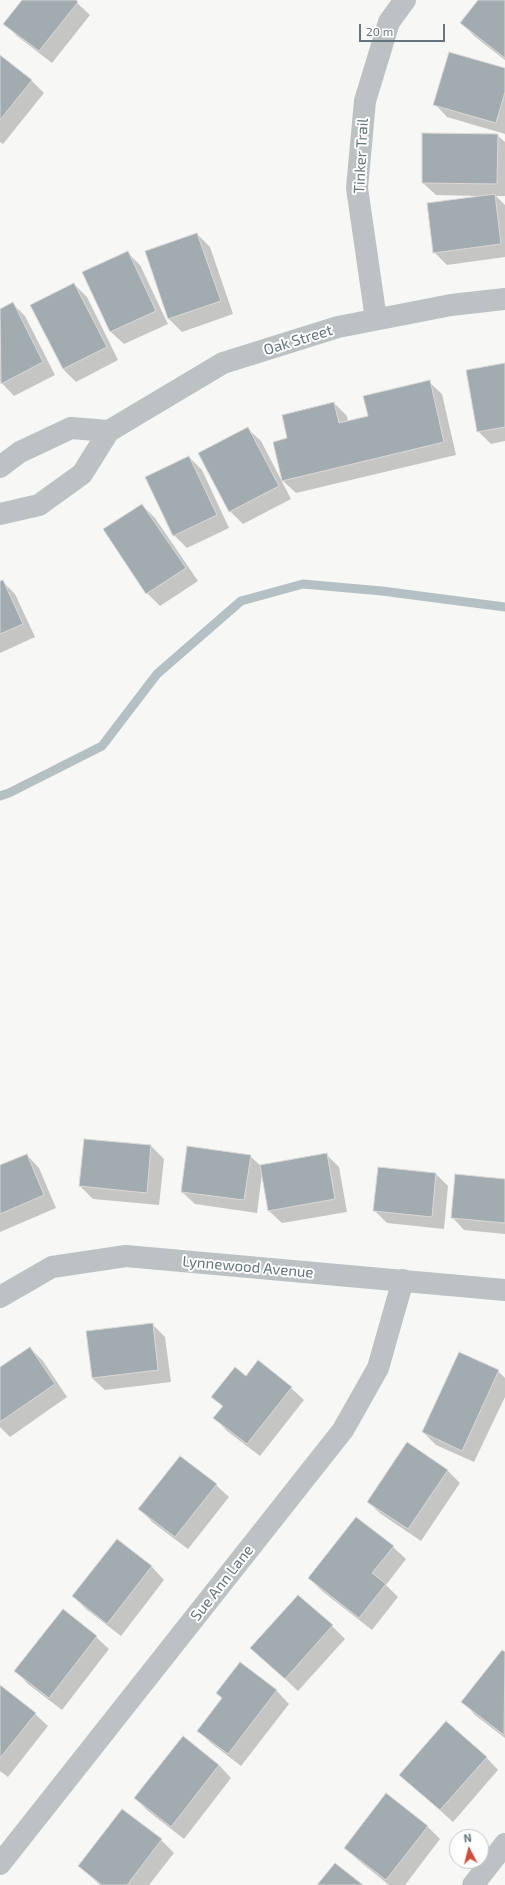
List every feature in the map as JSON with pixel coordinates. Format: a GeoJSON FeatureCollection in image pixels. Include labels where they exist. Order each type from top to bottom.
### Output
{"type":"FeatureCollection","features":[{"type":"Feature","properties":{"kind":"street","name":"Tinker Trail"},"geometry":{"type":"LineString","coordinates":[[376,320],[357,188],[365,101],[389,22],[405,0]]}},
{"type":"Feature","properties":{"kind":"street","name":"Oak Street"},"geometry":{"type":"LineString","coordinates":[[0,514],[39,505],[82,474],[109,431],[223,363],[338,327],[452,305],[505,299]]}},
{"type":"Feature","properties":{"kind":"street"},"geometry":{"type":"LineString","coordinates":[[0,467],[20,452],[71,428],[109,431]]}},
{"type":"Feature","properties":{"kind":"street","name":"Lynnewood Avenue"},"geometry":{"type":"LineString","coordinates":[[0,1297],[52,1267],[126,1256],[505,1290]]}},
{"type":"Feature","properties":{"kind":"street","name":"Sue Ann Lane"},"geometry":{"type":"LineString","coordinates":[[0,1864],[343,1430],[378,1368],[403,1280]]}},
{"type":"Feature","properties":{"kind":"street"},"geometry":{"type":"LineString","coordinates":[[473,1885],[505,1844]]}},
{"type":"Feature","properties":{"kind":"building"},"geometry":{"type":"Polygon","coordinates":[[[22,0],[76,0],[78,2],[39,51],[3,24],[22,0]]]}},
{"type":"Feature","properties":{"kind":"building"},"geometry":{"type":"Polygon","coordinates":[[[478,0],[505,0],[505,58],[460,23],[478,0]]]}},
{"type":"Feature","properties":{"kind":"building"},"geometry":{"type":"Polygon","coordinates":[[[449,52],[505,68],[505,92],[496,123],[433,105],[449,52]]]}},
{"type":"Feature","properties":{"kind":"building"},"geometry":{"type":"Polygon","coordinates":[[[0,55],[32,80],[0,120],[0,55]]]}},
{"type":"Feature","properties":{"kind":"building"},"geometry":{"type":"Polygon","coordinates":[[[422,133],[498,134],[497,184],[422,183],[422,133]]]}},
{"type":"Feature","properties":{"kind":"building"},"geometry":{"type":"Polygon","coordinates":[[[495,194],[501,244],[433,253],[427,203],[495,194]]]}},
{"type":"Feature","properties":{"kind":"building"},"geometry":{"type":"Polygon","coordinates":[[[197,233],[221,301],[168,319],[145,251],[197,233]]]}},
{"type":"Feature","properties":{"kind":"building"},"geometry":{"type":"Polygon","coordinates":[[[128,251],[156,311],[110,332],[82,272],[128,251]]]}},
{"type":"Feature","properties":{"kind":"building"},"geometry":{"type":"Polygon","coordinates":[[[74,283],[107,347],[63,369],[30,305],[74,283]]]}},
{"type":"Feature","properties":{"kind":"building"},"geometry":{"type":"Polygon","coordinates":[[[13,302],[43,362],[1,384],[0,309],[13,302]]]}},
{"type":"Feature","properties":{"kind":"building"},"geometry":{"type":"Polygon","coordinates":[[[505,363],[505,427],[477,432],[466,370],[505,363]]]}},
{"type":"Feature","properties":{"kind":"building"},"geometry":{"type":"Polygon","coordinates":[[[430,380],[444,442],[282,481],[273,442],[287,438],[282,415],[334,402],[339,423],[368,416],[363,396],[430,380]]]}},
{"type":"Feature","properties":{"kind":"building"},"geometry":{"type":"Polygon","coordinates":[[[248,427],[279,486],[229,512],[198,453],[248,427]]]}},
{"type":"Feature","properties":{"kind":"building"},"geometry":{"type":"Polygon","coordinates":[[[189,456],[217,515],[173,536],[145,477],[189,456]]]}},
{"type":"Feature","properties":{"kind":"building"},"geometry":{"type":"Polygon","coordinates":[[[142,504],[186,568],[146,594],[103,529],[142,504]]]}},
{"type":"Feature","properties":{"kind":"building"},"geometry":{"type":"Polygon","coordinates":[[[3,580],[23,624],[0,634],[0,581],[3,580]]]}},
{"type":"Feature","properties":{"kind":"building"},"geometry":{"type":"Polygon","coordinates":[[[84,1139],[151,1145],[147,1193],[79,1186],[84,1139]]]}},
{"type":"Feature","properties":{"kind":"building"},"geometry":{"type":"Polygon","coordinates":[[[187,1146],[251,1155],[244,1200],[181,1192],[187,1146]]]}},
{"type":"Feature","properties":{"kind":"building"},"geometry":{"type":"Polygon","coordinates":[[[327,1153],[335,1199],[268,1211],[260,1165],[327,1153]]]}},
{"type":"Feature","properties":{"kind":"building"},"geometry":{"type":"Polygon","coordinates":[[[27,1154],[44,1195],[0,1214],[0,1165],[27,1154]]]}},
{"type":"Feature","properties":{"kind":"building"},"geometry":{"type":"Polygon","coordinates":[[[378,1167],[436,1173],[432,1217],[373,1211],[378,1167]]]}},
{"type":"Feature","properties":{"kind":"building"},"geometry":{"type":"Polygon","coordinates":[[[455,1174],[505,1179],[505,1223],[451,1218],[455,1174]]]}},
{"type":"Feature","properties":{"kind":"building"},"geometry":{"type":"Polygon","coordinates":[[[153,1323],[158,1370],[92,1378],[86,1331],[153,1323]]]}},
{"type":"Feature","properties":{"kind":"building"},"geometry":{"type":"Polygon","coordinates":[[[30,1347],[55,1384],[0,1422],[0,1367],[30,1347]]]}},
{"type":"Feature","properties":{"kind":"building"},"geometry":{"type":"Polygon","coordinates":[[[459,1352],[499,1370],[462,1451],[422,1432],[459,1352]]]}},
{"type":"Feature","properties":{"kind":"building"},"geometry":{"type":"Polygon","coordinates":[[[258,1360],[292,1387],[247,1444],[213,1418],[223,1406],[211,1397],[235,1367],[246,1376],[258,1360]]]}},
{"type":"Feature","properties":{"kind":"building"},"geometry":{"type":"Polygon","coordinates":[[[407,1442],[448,1470],[408,1529],[367,1502],[407,1442]]]}},
{"type":"Feature","properties":{"kind":"building"},"geometry":{"type":"Polygon","coordinates":[[[180,1456],[217,1484],[175,1537],[138,1509],[180,1456]]]}},
{"type":"Feature","properties":{"kind":"building"},"geometry":{"type":"Polygon","coordinates":[[[356,1517],[394,1546],[372,1573],[386,1584],[359,1618],[308,1578],[356,1517]]]}},
{"type":"Feature","properties":{"kind":"building"},"geometry":{"type":"Polygon","coordinates":[[[117,1539],[152,1566],[107,1624],[72,1596],[117,1539]]]}},
{"type":"Feature","properties":{"kind":"building"},"geometry":{"type":"Polygon","coordinates":[[[298,1595],[333,1625],[285,1679],[250,1648],[298,1595]]]}},
{"type":"Feature","properties":{"kind":"building"},"geometry":{"type":"Polygon","coordinates":[[[63,1609],[97,1636],[49,1698],[14,1671],[63,1609]]]}},
{"type":"Feature","properties":{"kind":"building"},"geometry":{"type":"Polygon","coordinates":[[[502,1650],[505,1652],[504,1735],[461,1702],[502,1650]]]}},
{"type":"Feature","properties":{"kind":"building"},"geometry":{"type":"Polygon","coordinates":[[[240,1662],[277,1690],[228,1754],[197,1731],[222,1698],[216,1693],[240,1662]]]}},
{"type":"Feature","properties":{"kind":"building"},"geometry":{"type":"Polygon","coordinates":[[[0,1685],[36,1713],[0,1758],[0,1685]]]}},
{"type":"Feature","properties":{"kind":"building"},"geometry":{"type":"Polygon","coordinates":[[[446,1721],[487,1757],[440,1810],[399,1775],[446,1721]]]}},
{"type":"Feature","properties":{"kind":"building"},"geometry":{"type":"Polygon","coordinates":[[[183,1736],[219,1765],[171,1827],[134,1798],[183,1736]]]}},
{"type":"Feature","properties":{"kind":"building"},"geometry":{"type":"Polygon","coordinates":[[[386,1793],[428,1826],[386,1880],[344,1848],[386,1793]]]}},
{"type":"Feature","properties":{"kind":"building"},"geometry":{"type":"Polygon","coordinates":[[[122,1809],[162,1839],[127,1885],[102,1885],[78,1866],[122,1809]]]}},
{"type":"Feature","properties":{"kind":"building"},"geometry":{"type":"Polygon","coordinates":[[[335,1863],[363,1885],[317,1885],[335,1863]]]}},
{"type":"Feature","properties":{"kind":"waterway"},"geometry":{"type":"LineString","coordinates":[[0,796],[9,793],[102,746],[157,674],[241,601],[303,584],[382,591],[505,607]]}}]}
